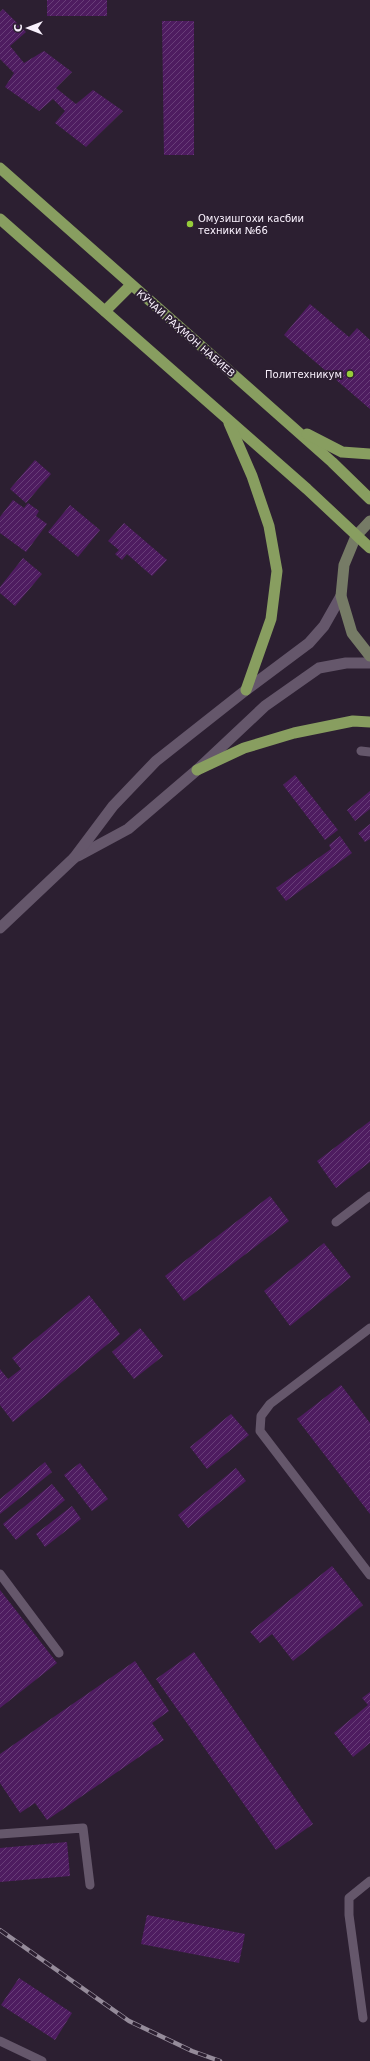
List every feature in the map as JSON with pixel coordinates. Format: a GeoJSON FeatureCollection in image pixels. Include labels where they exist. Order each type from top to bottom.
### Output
{"type":"FeatureCollection","features":[{"type":"Feature","properties":{"kind":"main road","name":"КӮЧАИ РАҲМОН НАБИЕВ"},"geometry":{"type":"LineString","coordinates":[[0,168],[293,428],[370,499]]}},
{"type":"Feature","properties":{"kind":"main road"},"geometry":{"type":"LineString","coordinates":[[0,219],[227,419],[370,548]]}},
{"type":"Feature","properties":{"kind":"main road"},"geometry":{"type":"LineString","coordinates":[[104,311],[131,285]]}},
{"type":"Feature","properties":{"kind":"main road"},"geometry":{"type":"LineString","coordinates":[[227,419],[252,476],[268,526],[277,571],[271,619],[246,690]]}},
{"type":"Feature","properties":{"kind":"main road"},"geometry":{"type":"LineString","coordinates":[[293,428],[342,452],[370,454]]}},
{"type":"Feature","properties":{"kind":"main road"},"geometry":{"type":"LineString","coordinates":[[370,521],[356,536],[344,565],[341,596],[352,633],[370,656]]}},
{"type":"Feature","properties":{"kind":"main road"},"geometry":{"type":"LineString","coordinates":[[197,770],[244,748],[294,733],[353,721],[370,722]]}},
{"type":"Feature","properties":{"kind":"street"},"geometry":{"type":"LineString","coordinates":[[0,928],[74,858],[113,806],[156,761],[246,690],[309,643],[324,626],[341,596]]}},
{"type":"Feature","properties":{"kind":"street"},"geometry":{"type":"LineString","coordinates":[[74,858],[128,829],[197,770],[265,706],[319,668],[346,663],[370,663]]}},
{"type":"Feature","properties":{"kind":"lane"},"geometry":{"type":"LineString","coordinates":[[336,1222],[370,1196]]}},
{"type":"Feature","properties":{"kind":"lane"},"geometry":{"type":"LineString","coordinates":[[370,1328],[270,1404],[261,1416],[260,1431],[370,1576]]}},
{"type":"Feature","properties":{"kind":"lane"},"geometry":{"type":"LineString","coordinates":[[0,1574],[59,1653]]}},
{"type":"Feature","properties":{"kind":"lane"},"geometry":{"type":"LineString","coordinates":[[0,1834],[83,1828],[90,1885]]}},
{"type":"Feature","properties":{"kind":"lane"},"geometry":{"type":"LineString","coordinates":[[363,2018],[349,1915],[349,1898],[370,1881]]}},
{"type":"Feature","properties":{"kind":"lane"},"geometry":{"type":"LineString","coordinates":[[0,2041],[42,2061]]}},
{"type":"Feature","properties":{"kind":"building"},"geometry":{"type":"Polygon","coordinates":[[[47,0],[107,0],[107,16],[47,16],[47,0]]]}},
{"type":"Feature","properties":{"kind":"building"},"geometry":{"type":"Polygon","coordinates":[[[3,9],[26,32],[10,46],[24,63],[44,51],[72,72],[56,88],[76,104],[93,90],[123,111],[86,147],[55,123],[65,111],[53,99],[39,111],[5,87],[14,73],[0,59],[0,12],[3,9]]]}},
{"type":"Feature","properties":{"kind":"building"},"geometry":{"type":"Polygon","coordinates":[[[162,21],[194,21],[194,155],[164,155],[162,21]]]}},
{"type":"Feature","properties":{"kind":"building","name":"Политехникум"},"geometry":{"type":"Polygon","coordinates":[[[310,304],[349,337],[357,328],[370,340],[370,409],[284,335],[310,304]]]}},
{"type":"Feature","properties":{"kind":"building"},"geometry":{"type":"Polygon","coordinates":[[[35,460],[51,474],[26,503],[10,489],[35,460]]]}},
{"type":"Feature","properties":{"kind":"building"},"geometry":{"type":"Polygon","coordinates":[[[13,500],[24,508],[28,503],[39,511],[36,516],[47,524],[26,552],[0,533],[0,517],[13,500]]]}},
{"type":"Feature","properties":{"kind":"building"},"geometry":{"type":"Polygon","coordinates":[[[70,505],[100,530],[78,557],[48,532],[70,505]]]}},
{"type":"Feature","properties":{"kind":"building"},"geometry":{"type":"Polygon","coordinates":[[[124,523],[167,560],[152,576],[127,554],[122,560],[115,554],[119,550],[108,541],[124,523]]]}},
{"type":"Feature","properties":{"kind":"building"},"geometry":{"type":"Polygon","coordinates":[[[23,558],[42,574],[15,606],[0,593],[0,587],[23,558]]]}},
{"type":"Feature","properties":{"kind":"building"},"geometry":{"type":"Polygon","coordinates":[[[295,775],[338,830],[325,840],[283,785],[295,775]]]}},
{"type":"Feature","properties":{"kind":"building"},"geometry":{"type":"Polygon","coordinates":[[[370,791],[370,809],[355,821],[347,810],[370,791]]]}},
{"type":"Feature","properties":{"kind":"building"},"geometry":{"type":"Polygon","coordinates":[[[370,824],[370,839],[365,842],[358,833],[370,824]]]}},
{"type":"Feature","properties":{"kind":"building"},"geometry":{"type":"Polygon","coordinates":[[[340,836],[352,853],[286,901],[276,888],[331,849],[329,845],[340,836]]]}},
{"type":"Feature","properties":{"kind":"building"},"geometry":{"type":"Polygon","coordinates":[[[370,1121],[370,1162],[336,1188],[317,1161],[370,1121]]]}},
{"type":"Feature","properties":{"kind":"building"},"geometry":{"type":"Polygon","coordinates":[[[270,1196],[289,1221],[184,1301],[165,1276],[270,1196]]]}},
{"type":"Feature","properties":{"kind":"building"},"geometry":{"type":"Polygon","coordinates":[[[324,1243],[351,1277],[290,1326],[264,1291],[324,1243]]]}},
{"type":"Feature","properties":{"kind":"building"},"geometry":{"type":"Polygon","coordinates":[[[89,1295],[120,1334],[13,1422],[0,1405],[0,1369],[8,1379],[21,1369],[12,1358],[89,1295]]]}},
{"type":"Feature","properties":{"kind":"building"},"geometry":{"type":"Polygon","coordinates":[[[140,1328],[163,1356],[134,1379],[112,1352],[140,1328]]]}},
{"type":"Feature","properties":{"kind":"building"},"geometry":{"type":"Polygon","coordinates":[[[341,1385],[370,1423],[370,1514],[297,1419],[341,1385]]]}},
{"type":"Feature","properties":{"kind":"building"},"geometry":{"type":"Polygon","coordinates":[[[231,1414],[249,1435],[207,1469],[190,1447],[231,1414]]]}},
{"type":"Feature","properties":{"kind":"building"},"geometry":{"type":"Polygon","coordinates":[[[45,1462],[52,1472],[0,1514],[0,1499],[45,1462]]]}},
{"type":"Feature","properties":{"kind":"building"},"geometry":{"type":"Polygon","coordinates":[[[80,1463],[108,1499],[92,1511],[64,1475],[80,1463]]]}},
{"type":"Feature","properties":{"kind":"building"},"geometry":{"type":"Polygon","coordinates":[[[236,1468],[246,1481],[188,1528],[178,1515],[236,1468]]]}},
{"type":"Feature","properties":{"kind":"building"},"geometry":{"type":"Polygon","coordinates":[[[52,1484],[65,1500],[16,1540],[3,1524],[52,1484]]]}},
{"type":"Feature","properties":{"kind":"building"},"geometry":{"type":"Polygon","coordinates":[[[72,1506],[81,1519],[45,1547],[36,1534],[72,1506]]]}},
{"type":"Feature","properties":{"kind":"building"},"geometry":{"type":"Polygon","coordinates":[[[332,1566],[363,1605],[293,1661],[272,1634],[260,1643],[250,1632],[332,1566]]]}},
{"type":"Feature","properties":{"kind":"building"},"geometry":{"type":"Polygon","coordinates":[[[0,1590],[57,1663],[0,1708],[0,1590]]]}},
{"type":"Feature","properties":{"kind":"building"},"geometry":{"type":"Polygon","coordinates":[[[194,1652],[313,1824],[276,1850],[156,1679],[194,1652]]]}},
{"type":"Feature","properties":{"kind":"building"},"geometry":{"type":"Polygon","coordinates":[[[135,1661],[169,1711],[152,1723],[164,1740],[47,1820],[35,1803],[20,1813],[0,1783],[0,1754],[135,1661]]]}},
{"type":"Feature","properties":{"kind":"building"},"geometry":{"type":"Polygon","coordinates":[[[370,1692],[370,1743],[353,1757],[334,1733],[368,1705],[362,1698],[370,1692]]]}},
{"type":"Feature","properties":{"kind":"building"},"geometry":{"type":"Polygon","coordinates":[[[67,1842],[70,1876],[0,1882],[0,1848],[67,1842]]]}},
{"type":"Feature","properties":{"kind":"building"},"geometry":{"type":"Polygon","coordinates":[[[147,1915],[245,1934],[239,1963],[141,1944],[147,1915]]]}},
{"type":"Feature","properties":{"kind":"building"},"geometry":{"type":"Polygon","coordinates":[[[19,1978],[72,2013],[55,2040],[1,2005],[19,1978]]]}},
{"type":"Feature","properties":{"kind":"railway"},"geometry":{"type":"LineString","coordinates":[[0,1930],[129,2021],[192,2051],[220,2061]]}},
{"type":"Feature","properties":{"kind":"place","name":"Омузишгохи касбии техники №66"},"geometry":{"type":"Point","coordinates":[190,224]}},
{"type":"Feature","properties":{"kind":"place","name":"Политехникум"},"geometry":{"type":"Point","coordinates":[350,374]}}]}
